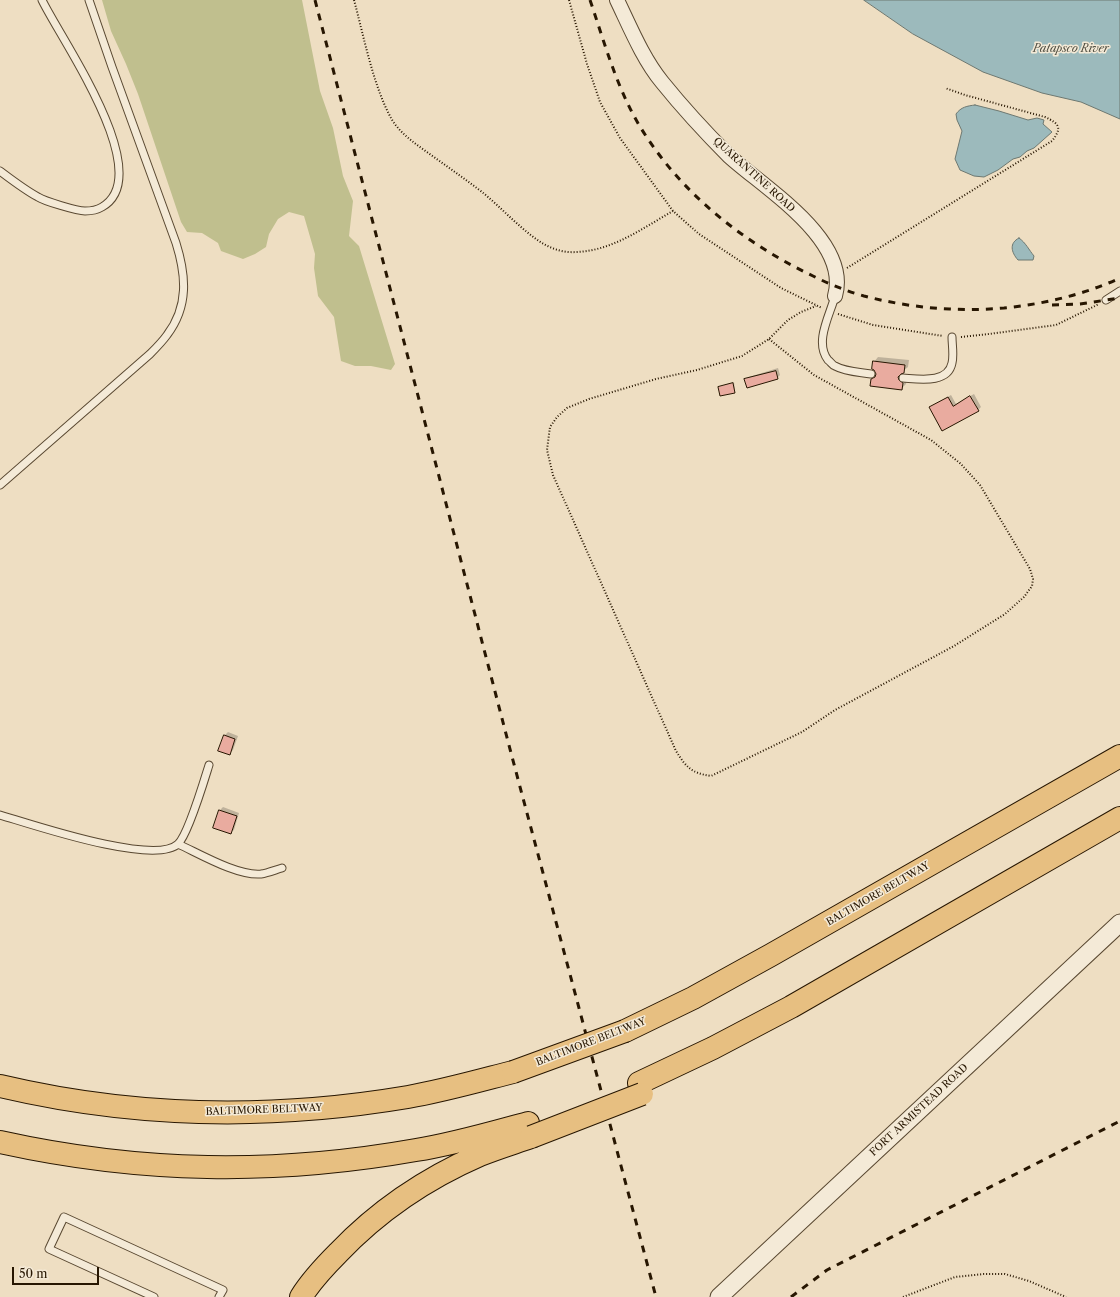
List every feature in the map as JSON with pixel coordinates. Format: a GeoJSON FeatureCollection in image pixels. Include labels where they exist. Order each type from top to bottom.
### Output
{"type":"FeatureCollection","features":[{"type":"Feature","properties":{"kind":"highway","name":"BALTIMORE BELTWAY"},"geometry":{"type":"LineString","coordinates":[[0,1086],[39,1095],[109,1106],[176,1112],[242,1113],[296,1111],[363,1104],[409,1097],[513,1072],[626,1031],[693,998],[771,956],[1120,756]]}},
{"type":"Feature","properties":{"kind":"highway"},"geometry":{"type":"LineString","coordinates":[[301,1297],[328,1263],[380,1214],[442,1174],[583,1104],[641,1088],[791,1007],[1120,818]]}},
{"type":"Feature","properties":{"kind":"highway"},"geometry":{"type":"LineString","coordinates":[[0,1142],[31,1149],[101,1160],[173,1166],[233,1168],[298,1165],[365,1158],[530,1130]]}},
{"type":"Feature","properties":{"kind":"street","name":"QUARANTINE ROAD"},"geometry":{"type":"LineString","coordinates":[[618,0],[642,50],[661,81],[694,119],[730,156],[813,229],[827,248],[837,273],[838,287],[835,296]]}},
{"type":"Feature","properties":{"kind":"street","name":"FORT ARMISTEAD ROAD"},"geometry":{"type":"LineString","coordinates":[[720,1297],[1120,923]]}},
{"type":"Feature","properties":{"kind":"lane"},"geometry":{"type":"LineString","coordinates":[[0,172],[39,198],[83,211],[98,210],[110,203],[116,192],[119,176],[119,160],[115,142],[104,114],[74,56],[48,13],[42,0]]}},
{"type":"Feature","properties":{"kind":"lane"},"geometry":{"type":"LineString","coordinates":[[0,485],[150,354],[167,335],[177,318],[183,298],[183,265],[89,0]]}},
{"type":"Feature","properties":{"kind":"lane"},"geometry":{"type":"LineString","coordinates":[[1106,300],[1120,291]]}},
{"type":"Feature","properties":{"kind":"lane"},"geometry":{"type":"LineString","coordinates":[[835,296],[831,312],[824,329],[822,341],[825,356],[833,366],[845,370],[871,374]]}},
{"type":"Feature","properties":{"kind":"lane"},"geometry":{"type":"LineString","coordinates":[[903,378],[939,378],[947,371],[952,363],[952,337]]}},
{"type":"Feature","properties":{"kind":"lane"},"geometry":{"type":"LineString","coordinates":[[0,815],[110,846],[138,851],[170,848],[178,844],[186,830],[209,765]]}},
{"type":"Feature","properties":{"kind":"lane"},"geometry":{"type":"LineString","coordinates":[[178,844],[233,869],[249,874],[262,874],[282,868]]}},
{"type":"Feature","properties":{"kind":"lane"},"geometry":{"type":"LineString","coordinates":[[154,1297],[49,1249],[64,1217],[223,1290],[219,1297]]}},
{"type":"Feature","properties":{"kind":"path"},"geometry":{"type":"LineString","coordinates":[[354,0],[372,67],[383,99],[391,118],[398,129],[410,140],[482,192],[542,243],[558,251],[576,252],[593,250],[612,245],[673,211]]}},
{"type":"Feature","properties":{"kind":"path"},"geometry":{"type":"LineString","coordinates":[[570,0],[587,64],[600,102],[620,138],[673,211],[700,234],[741,263],[781,288],[816,306],[873,325],[952,337],[989,334],[1056,325],[1106,300]]}},
{"type":"Feature","properties":{"kind":"path"},"geometry":{"type":"LineString","coordinates":[[837,273],[854,265],[1052,141],[1058,133],[1059,128],[1054,122],[1045,117],[945,88]]}},
{"type":"Feature","properties":{"kind":"path"},"geometry":{"type":"LineString","coordinates":[[769,339],[814,375],[931,440],[961,464],[980,486],[1030,569],[1033,579],[1032,586],[1024,597],[1005,614],[954,646],[835,710],[802,732],[711,776],[701,775],[692,771],[676,751],[553,475],[547,450],[550,426],[567,408],[589,399],[742,356],[769,339],[788,320],[801,312],[816,306]]}},
{"type":"Feature","properties":{"kind":"path"},"geometry":{"type":"LineString","coordinates":[[903,1297],[955,1277],[984,1274],[1005,1274],[1023,1279],[1066,1297]]}},
{"type":"Feature","properties":{"kind":"shaded area"},"geometry":{"type":"Polygon","coordinates":[[[102,0],[302,0],[320,91],[333,128],[343,176],[353,201],[349,236],[359,246],[395,364],[391,370],[371,366],[355,366],[341,361],[334,317],[318,296],[314,268],[315,254],[304,216],[289,212],[278,219],[269,234],[266,247],[243,259],[221,251],[218,243],[202,233],[187,232],[181,222],[138,94],[111,31],[102,0]]]}},
{"type":"Feature","properties":{"kind":"water","name":"Patapsco River"},"geometry":{"type":"Polygon","coordinates":[[[864,0],[1120,0],[1120,119],[1081,102],[1042,93],[983,72],[913,34],[864,0]]]}},
{"type":"Feature","properties":{"kind":"water"},"geometry":{"type":"Polygon","coordinates":[[[975,105],[1028,120],[1037,118],[1044,120],[1043,124],[1052,132],[1034,148],[1027,151],[1020,157],[1013,159],[998,170],[984,177],[974,176],[960,170],[955,159],[962,131],[956,114],[964,107],[975,105]]]}},
{"type":"Feature","properties":{"kind":"water"},"geometry":{"type":"Polygon","coordinates":[[[1019,238],[1026,244],[1034,256],[1033,260],[1018,260],[1016,257],[1012,245],[1019,238]]]}},
{"type":"Feature","properties":{"kind":"building"},"geometry":{"type":"Polygon","coordinates":[[[873,361],[905,365],[904,373],[898,377],[903,383],[902,390],[870,386],[871,379],[875,377],[876,374],[872,369],[873,361]]]}},
{"type":"Feature","properties":{"kind":"building"},"geometry":{"type":"Polygon","coordinates":[[[776,371],[778,379],[747,388],[744,379],[776,371]]]}},
{"type":"Feature","properties":{"kind":"building"},"geometry":{"type":"Polygon","coordinates":[[[733,383],[735,393],[720,396],[718,387],[733,383]]]}},
{"type":"Feature","properties":{"kind":"building"},"geometry":{"type":"Polygon","coordinates":[[[970,396],[979,411],[942,431],[929,407],[948,397],[953,406],[970,396]]]}},
{"type":"Feature","properties":{"kind":"building"},"geometry":{"type":"Polygon","coordinates":[[[224,735],[235,739],[230,755],[218,751],[224,735]]]}},
{"type":"Feature","properties":{"kind":"building"},"geometry":{"type":"Polygon","coordinates":[[[219,810],[237,816],[231,834],[213,828],[219,810]]]}},
{"type":"Feature","properties":{"kind":"railway"},"geometry":{"type":"LineString","coordinates":[[315,0],[511,753],[656,1297]]}},
{"type":"Feature","properties":{"kind":"railway"},"geometry":{"type":"LineString","coordinates":[[590,0],[621,89],[638,123],[664,161],[701,201],[721,218],[765,250],[789,264],[831,285],[864,296],[899,304],[969,310],[1004,308],[1063,298],[1120,278]]}},
{"type":"Feature","properties":{"kind":"railway"},"geometry":{"type":"LineString","coordinates":[[1052,305],[1080,304],[1120,298]]}},
{"type":"Feature","properties":{"kind":"railway"},"geometry":{"type":"LineString","coordinates":[[791,1297],[827,1270],[1120,1121]]}}]}
